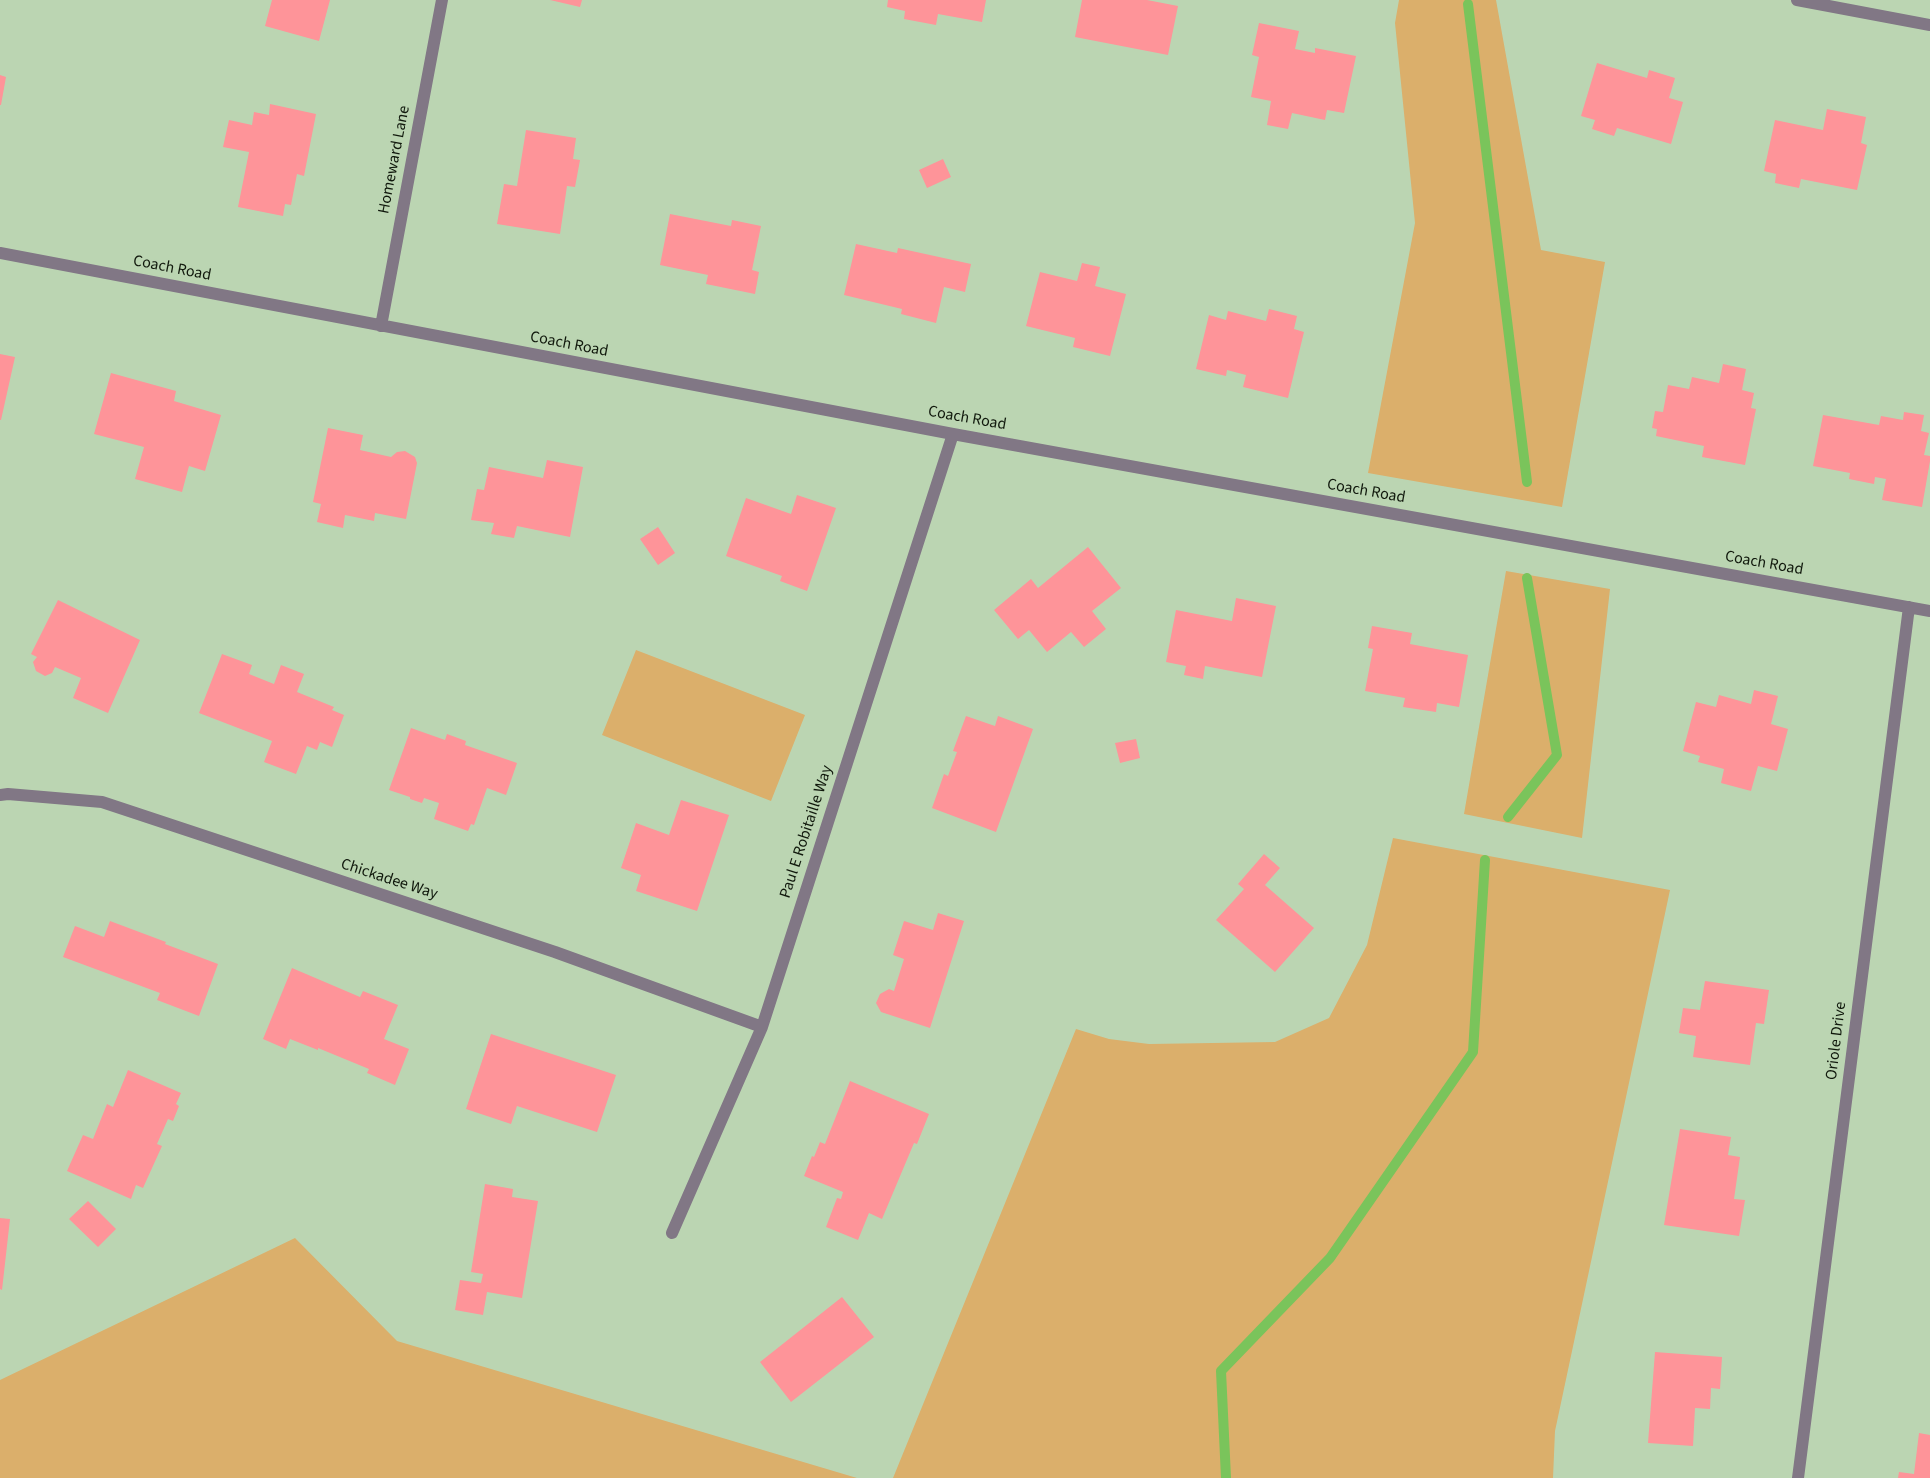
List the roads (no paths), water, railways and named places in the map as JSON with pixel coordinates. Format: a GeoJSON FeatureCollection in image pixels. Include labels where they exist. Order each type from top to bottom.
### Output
{"type":"FeatureCollection","features":[{"type":"Feature","properties":{"kind":"street","name":"Homeward Lane"},"geometry":{"type":"LineString","coordinates":[[381,326],[442,0]]}},
{"type":"Feature","properties":{"kind":"street"},"geometry":{"type":"LineString","coordinates":[[1797,0],[1930,25]]}},
{"type":"Feature","properties":{"kind":"street","name":"Coach Road"},"geometry":{"type":"LineString","coordinates":[[0,253],[953,434],[1930,612]]}},
{"type":"Feature","properties":{"kind":"street","name":"Paul E Robitaille Way"},"geometry":{"type":"LineString","coordinates":[[672,1233],[762,1027],[953,434]]}},
{"type":"Feature","properties":{"kind":"street","name":"Oriole Drive"},"geometry":{"type":"LineString","coordinates":[[1798,1478],[1909,607]]}},
{"type":"Feature","properties":{"kind":"street","name":"Chickadee Way"},"geometry":{"type":"LineString","coordinates":[[0,795],[8,794],[102,802],[555,952],[762,1027]]}},
{"type":"Feature","properties":{"kind":"waterway"},"geometry":{"type":"LineString","coordinates":[[1468,4],[1527,482]]}},
{"type":"Feature","properties":{"kind":"waterway"},"geometry":{"type":"LineString","coordinates":[[1508,817],[1557,755],[1527,578]]}},
{"type":"Feature","properties":{"kind":"waterway"},"geometry":{"type":"LineString","coordinates":[[1226,1478],[1221,1371],[1330,1258],[1473,1052],[1485,860]]}}]}
